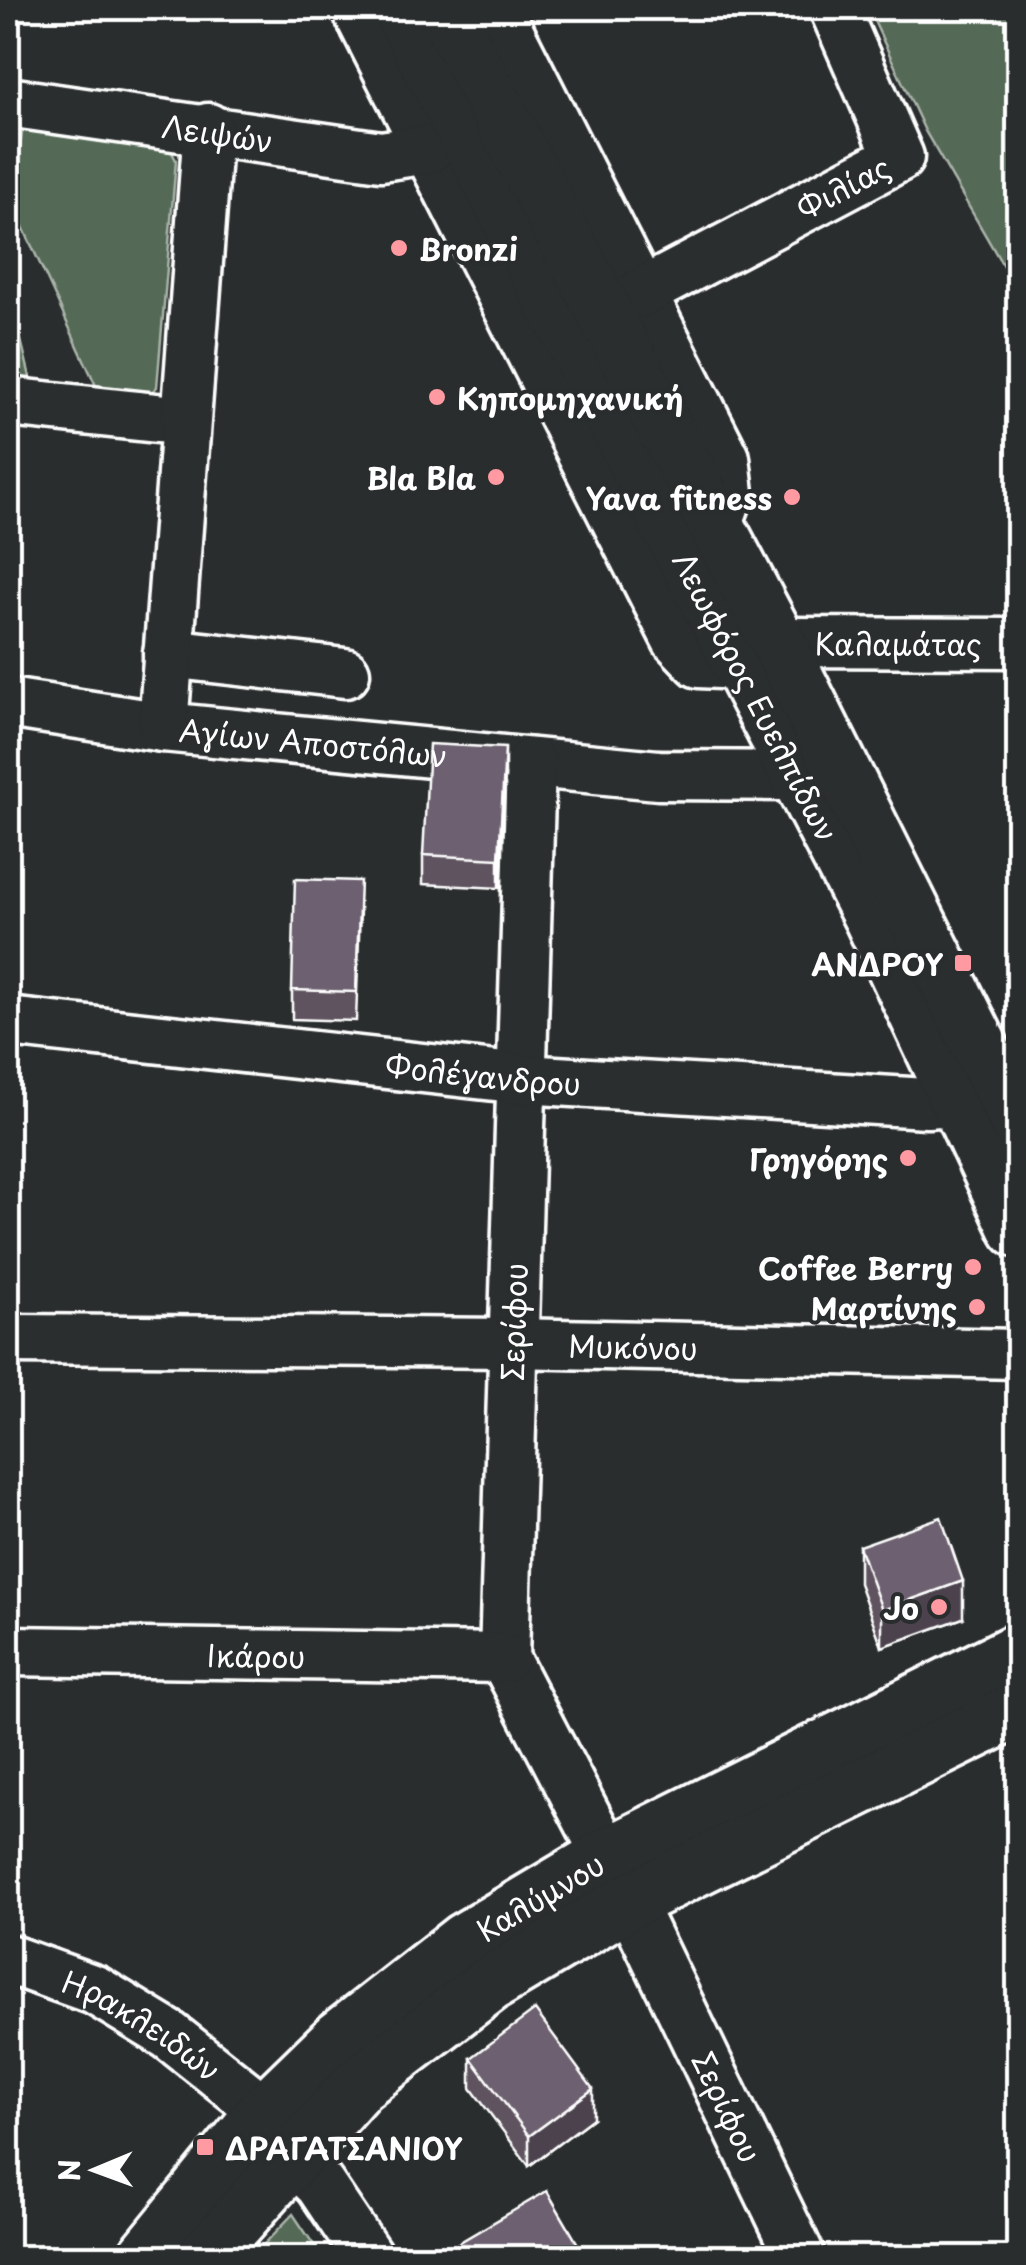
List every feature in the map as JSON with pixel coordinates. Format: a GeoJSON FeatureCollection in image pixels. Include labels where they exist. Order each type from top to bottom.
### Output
{"type":"FeatureCollection","features":[{"type":"Feature","properties":{"kind":"main road","name":"Λεωφόρος Ευελπίδων"},"geometry":{"type":"LineString","coordinates":[[400,8],[1018,1123]]}},
{"type":"Feature","properties":{"kind":"main road","name":"Λεωφόρος Ευελπίδων"},"geometry":{"type":"LineString","coordinates":[[444,8],[718,526],[797,776],[959,1100],[1018,1229]]}},
{"type":"Feature","properties":{"kind":"main road","name":"Καλύμνου"},"geometry":{"type":"LineString","coordinates":[[618,1878],[1018,1651]]}},
{"type":"Feature","properties":{"kind":"main road","name":"Καλύμνου"},"geometry":{"type":"LineString","coordinates":[[204,2258],[277,2134],[340,2039],[427,1968],[529,1898],[618,1878],[1018,1709]]}},
{"type":"Feature","properties":{"kind":"main road","name":"Καλύμνου"},"geometry":{"type":"LineString","coordinates":[[145,2258],[277,2134]]}},
{"type":"Feature","properties":{"kind":"street","name":"Καλαμάτας"},"geometry":{"type":"LineString","coordinates":[[356,8],[676,640],[699,663],[759,653],[1018,643]]}},
{"type":"Feature","properties":{"kind":"street"},"geometry":{"type":"LineString","coordinates":[[497,8],[725,458],[729,493],[718,526]]}},
{"type":"Feature","properties":{"kind":"street","name":"Φιλίας"},"geometry":{"type":"LineString","coordinates":[[642,293],[898,158],[895,140],[834,8]]}},
{"type":"Feature","properties":{"kind":"street","name":"Λειψών"},"geometry":{"type":"LineString","coordinates":[[8,102],[382,156],[429,149]]}},
{"type":"Feature","properties":{"kind":"street"},"geometry":{"type":"LineString","coordinates":[[163,727],[208,128]]}},
{"type":"Feature","properties":{"kind":"street"},"geometry":{"type":"LineString","coordinates":[[8,402],[185,421]]}},
{"type":"Feature","properties":{"kind":"street"},"geometry":{"type":"LineString","coordinates":[[942,643],[1018,610]]}},
{"type":"Feature","properties":{"kind":"street"},"geometry":{"type":"LineString","coordinates":[[168,653],[345,673]]}},
{"type":"Feature","properties":{"kind":"street","name":"Αγίων Αποστόλων"},"geometry":{"type":"LineString","coordinates":[[8,703],[163,727],[658,775],[797,776]]}},
{"type":"Feature","properties":{"kind":"street","name":"Σερίφου"},"geometry":{"type":"LineString","coordinates":[[531,763],[504,1658],[618,1878],[801,2258]]}},
{"type":"Feature","properties":{"kind":"street","name":"Φολέγανδρου"},"geometry":{"type":"LineString","coordinates":[[8,1022],[522,1078],[927,1104],[959,1100]]}},
{"type":"Feature","properties":{"kind":"street","name":"Μυκόνου"},"geometry":{"type":"LineString","coordinates":[[8,1338],[1018,1354]]}},
{"type":"Feature","properties":{"kind":"street","name":"Ικάρου"},"geometry":{"type":"LineString","coordinates":[[8,1651],[504,1658]]}},
{"type":"Feature","properties":{"kind":"street","name":"Ηρακλειδών"},"geometry":{"type":"LineString","coordinates":[[8,1959],[94,1990],[169,2035],[277,2134],[320,2185],[369,2258]]}},
{"type":"Feature","properties":{"kind":"green space"},"geometry":{"type":"Polygon","coordinates":[[[868,8],[1018,8],[1018,271],[1005,269],[925,131],[868,8]]]}},
{"type":"Feature","properties":{"kind":"green space"},"geometry":{"type":"Polygon","coordinates":[[[23,126],[168,145],[176,160],[157,387],[149,395],[98,390],[12,203],[23,126]]]}},
{"type":"Feature","properties":{"kind":"green space"},"geometry":{"type":"Polygon","coordinates":[[[8,286],[31,381],[8,378],[8,286]]]}},
{"type":"Feature","properties":{"kind":"green space"},"geometry":{"type":"Polygon","coordinates":[[[293,2214],[322,2257],[252,2257],[293,2214]]]}},
{"type":"Feature","properties":{"kind":"building"},"geometry":{"type":"Polygon","coordinates":[[[429,744],[505,748],[499,859],[423,855],[429,744]]]}},
{"type":"Feature","properties":{"kind":"building"},"geometry":{"type":"Polygon","coordinates":[[[295,879],[360,881],[356,992],[292,990],[295,879]]]}},
{"type":"Feature","properties":{"kind":"building"},"geometry":{"type":"Polygon","coordinates":[[[941,1517],[963,1581],[882,1610],[859,1546],[941,1517]]]}},
{"type":"Feature","properties":{"kind":"building"},"geometry":{"type":"Polygon","coordinates":[[[535,2010],[593,2089],[529,2136],[471,2058],[535,2010]]]}},
{"type":"Feature","properties":{"kind":"building"},"geometry":{"type":"Polygon","coordinates":[[[547,2191],[586,2258],[446,2258],[443,2252],[547,2191]]]}},
{"type":"Feature","properties":{"kind":"place","name":"Bronzi"},"geometry":{"type":"Point","coordinates":[399,248]}},
{"type":"Feature","properties":{"kind":"place","name":"Κηπομηχανική"},"geometry":{"type":"Point","coordinates":[437,397]}},
{"type":"Feature","properties":{"kind":"place","name":"Bla Bla"},"geometry":{"type":"Point","coordinates":[496,477]}},
{"type":"Feature","properties":{"kind":"place","name":"Yava fitness"},"geometry":{"type":"Point","coordinates":[792,497]}},
{"type":"Feature","properties":{"kind":"place","name":"ΑΝΔΡΟΥ"},"geometry":{"type":"Point","coordinates":[963,963]}},
{"type":"Feature","properties":{"kind":"place","name":"Γρηγόρης"},"geometry":{"type":"Point","coordinates":[908,1158]}},
{"type":"Feature","properties":{"kind":"place","name":"Coffee Berry"},"geometry":{"type":"Point","coordinates":[973,1267]}},
{"type":"Feature","properties":{"kind":"place","name":"Μαρτίνης"},"geometry":{"type":"Point","coordinates":[977,1307]}},
{"type":"Feature","properties":{"kind":"place","name":"Jo"},"geometry":{"type":"Point","coordinates":[939,1607]}},
{"type":"Feature","properties":{"kind":"place","name":"ΔΡΑΓΑΤΣΑΝΙΟΥ"},"geometry":{"type":"Point","coordinates":[205,2147]}}]}
